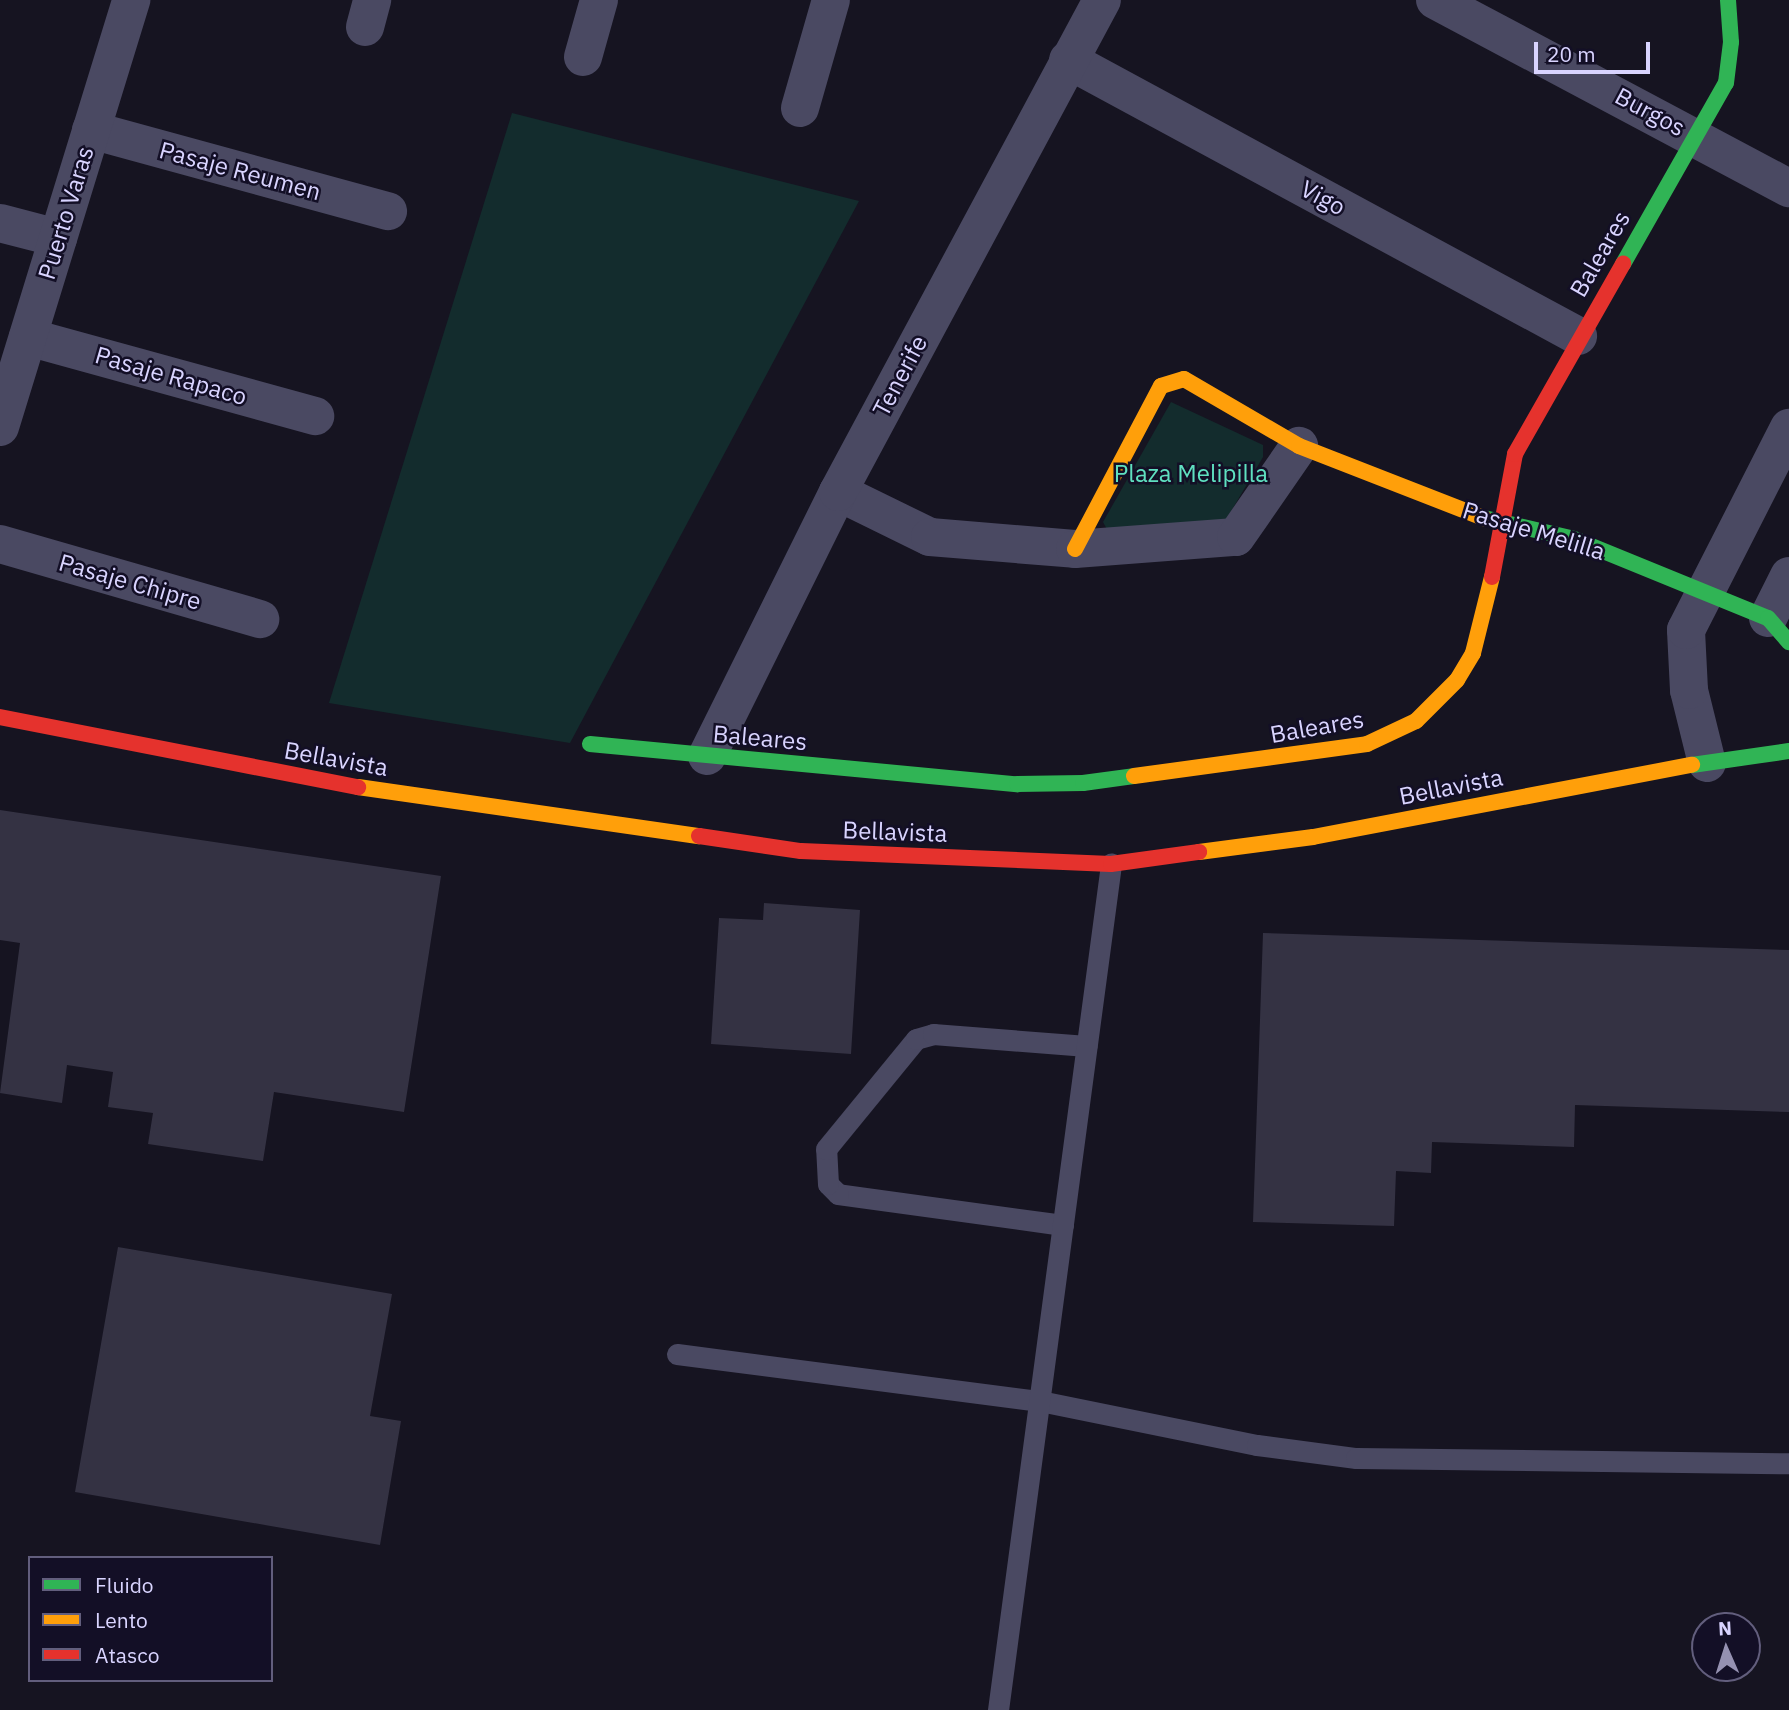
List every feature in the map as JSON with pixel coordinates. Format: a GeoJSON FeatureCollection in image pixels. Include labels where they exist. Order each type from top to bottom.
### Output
{"type":"FeatureCollection","features":[{"type":"Feature","properties":{"kind":"street","name":"Puerto Varas"},"geometry":{"type":"LineString","coordinates":[[0,427],[131,0]]}},
{"type":"Feature","properties":{"kind":"street"},"geometry":{"type":"LineString","coordinates":[[583,57],[599,0]]}},
{"type":"Feature","properties":{"kind":"street"},"geometry":{"type":"LineString","coordinates":[[800,108],[831,0]]}},
{"type":"Feature","properties":{"kind":"street","name":"Tenerife"},"geometry":{"type":"LineString","coordinates":[[707,756],[838,492],[1102,0]]}},
{"type":"Feature","properties":{"kind":"street","name":"Burgos"},"geometry":{"type":"LineString","coordinates":[[1436,0],[1696,136],[1789,188]]}},
{"type":"Feature","properties":{"kind":"street","name":"Baleares"},"geometry":{"type":"LineString","coordinates":[[590,744],[1017,784],[1083,783],[1367,744],[1416,722],[1457,680],[1483,623],[1505,526],[1515,454],[1578,336],[1726,83],[1731,41],[1728,0]]}},
{"type":"Feature","properties":{"kind":"street","name":"Vigo"},"geometry":{"type":"LineString","coordinates":[[1068,60],[1578,336]]}},
{"type":"Feature","properties":{"kind":"street","name":"Pasaje Reumen"},"geometry":{"type":"LineString","coordinates":[[91,130],[388,211]]}},
{"type":"Feature","properties":{"kind":"street"},"geometry":{"type":"LineString","coordinates":[[0,223],[58,238]]}},
{"type":"Feature","properties":{"kind":"street","name":"Pasaje Rapaco"},"geometry":{"type":"LineString","coordinates":[[28,337],[315,416]]}},
{"type":"Feature","properties":{"kind":"street","name":"Pasaje Melilla"},"geometry":{"type":"LineString","coordinates":[[1075,549],[1167,381],[1184,379],[1299,446],[1505,526],[1574,539],[1779,630]]}},
{"type":"Feature","properties":{"kind":"street"},"geometry":{"type":"LineString","coordinates":[[1707,763],[1689,691],[1686,630],[1789,428]]}},
{"type":"Feature","properties":{"kind":"street"},"geometry":{"type":"LineString","coordinates":[[838,492],[930,537],[1075,549],[1236,537],[1299,446]]}},
{"type":"Feature","properties":{"kind":"street","name":"Pasaje Chipre"},"geometry":{"type":"LineString","coordinates":[[0,544],[260,619]]}},
{"type":"Feature","properties":{"kind":"street"},"geometry":{"type":"LineString","coordinates":[[1779,630],[1789,576]]}},
{"type":"Feature","properties":{"kind":"street","name":"Bellavista"},"geometry":{"type":"LineString","coordinates":[[0,716],[369,789],[801,851],[1111,864],[1313,837],[1707,763],[1789,751]]}},
{"type":"Feature","properties":{"kind":"lane"},"geometry":{"type":"LineString","coordinates":[[998,1710],[1111,864]]}},
{"type":"Feature","properties":{"kind":"lane"},"geometry":{"type":"LineString","coordinates":[[1063,1225],[838,1194],[828,1184],[826,1149],[916,1039],[933,1034],[1087,1046]]}},
{"type":"Feature","properties":{"kind":"lane"},"geometry":{"type":"LineString","coordinates":[[677,1354],[1040,1401],[1257,1445],[1356,1458],[1789,1463]]}},
{"type":"Feature","properties":{"kind":"green space"},"geometry":{"type":"Polygon","coordinates":[[[512,113],[859,201],[570,743],[329,703],[512,113]]]}},
{"type":"Feature","properties":{"kind":"green space","name":"Plaza Melipilla"},"geometry":{"type":"Polygon","coordinates":[[[1171,402],[1263,445],[1263,457],[1223,525],[1109,533],[1103,522],[1171,402]]]}},
{"type":"Feature","properties":{"kind":"building"},"geometry":{"type":"Polygon","coordinates":[[[0,810],[441,876],[404,1112],[274,1092],[263,1161],[148,1144],[153,1113],[108,1107],[113,1072],[67,1065],[62,1103],[0,1093],[20,943],[0,940],[0,810]]]}},
{"type":"Feature","properties":{"kind":"building"},"geometry":{"type":"Polygon","coordinates":[[[764,903],[860,910],[851,1054],[711,1044],[719,918],[763,920],[764,903]]]}},
{"type":"Feature","properties":{"kind":"building"},"geometry":{"type":"Polygon","coordinates":[[[1263,933],[1789,950],[1789,1112],[1575,1105],[1574,1147],[1432,1142],[1431,1173],[1396,1171],[1394,1226],[1253,1222],[1263,933]]]}},
{"type":"Feature","properties":{"kind":"building"},"geometry":{"type":"Polygon","coordinates":[[[118,1247],[392,1294],[370,1416],[401,1421],[380,1545],[75,1492],[118,1247]]]}},
{"type":"Feature","properties":{"kind":"traffic: fast"},"geometry":{"type":"LineString","coordinates":[[1623,264],[1726,83],[1731,42],[1728,0]]}},
{"type":"Feature","properties":{"kind":"traffic: fast"},"geometry":{"type":"LineString","coordinates":[[1484,518],[1574,539],[1768,618],[1789,642]]}},
{"type":"Feature","properties":{"kind":"traffic: fast"},"geometry":{"type":"LineString","coordinates":[[590,744],[1017,784],[1083,783],[1134,776]]}},
{"type":"Feature","properties":{"kind":"traffic: fast"},"geometry":{"type":"LineString","coordinates":[[1692,765],[1789,751]]}},
{"type":"Feature","properties":{"kind":"traffic: slow"},"geometry":{"type":"LineString","coordinates":[[1075,549],[1161,386],[1184,379],[1299,446],[1484,518]]}},
{"type":"Feature","properties":{"kind":"traffic: slow"},"geometry":{"type":"LineString","coordinates":[[1134,776],[1367,744],[1416,721],[1457,680],[1473,653],[1492,577]]}},
{"type":"Feature","properties":{"kind":"traffic: slow"},"geometry":{"type":"LineString","coordinates":[[1199,852],[1313,837],[1692,765]]}},
{"type":"Feature","properties":{"kind":"traffic: slow"},"geometry":{"type":"LineString","coordinates":[[358,787],[699,836]]}},
{"type":"Feature","properties":{"kind":"traffic: jam"},"geometry":{"type":"LineString","coordinates":[[1492,577],[1515,454],[1623,264]]}},
{"type":"Feature","properties":{"kind":"traffic: jam"},"geometry":{"type":"LineString","coordinates":[[0,717],[358,787]]}},
{"type":"Feature","properties":{"kind":"traffic: jam"},"geometry":{"type":"LineString","coordinates":[[699,836],[801,851],[1111,864],[1199,852]]}}]}
